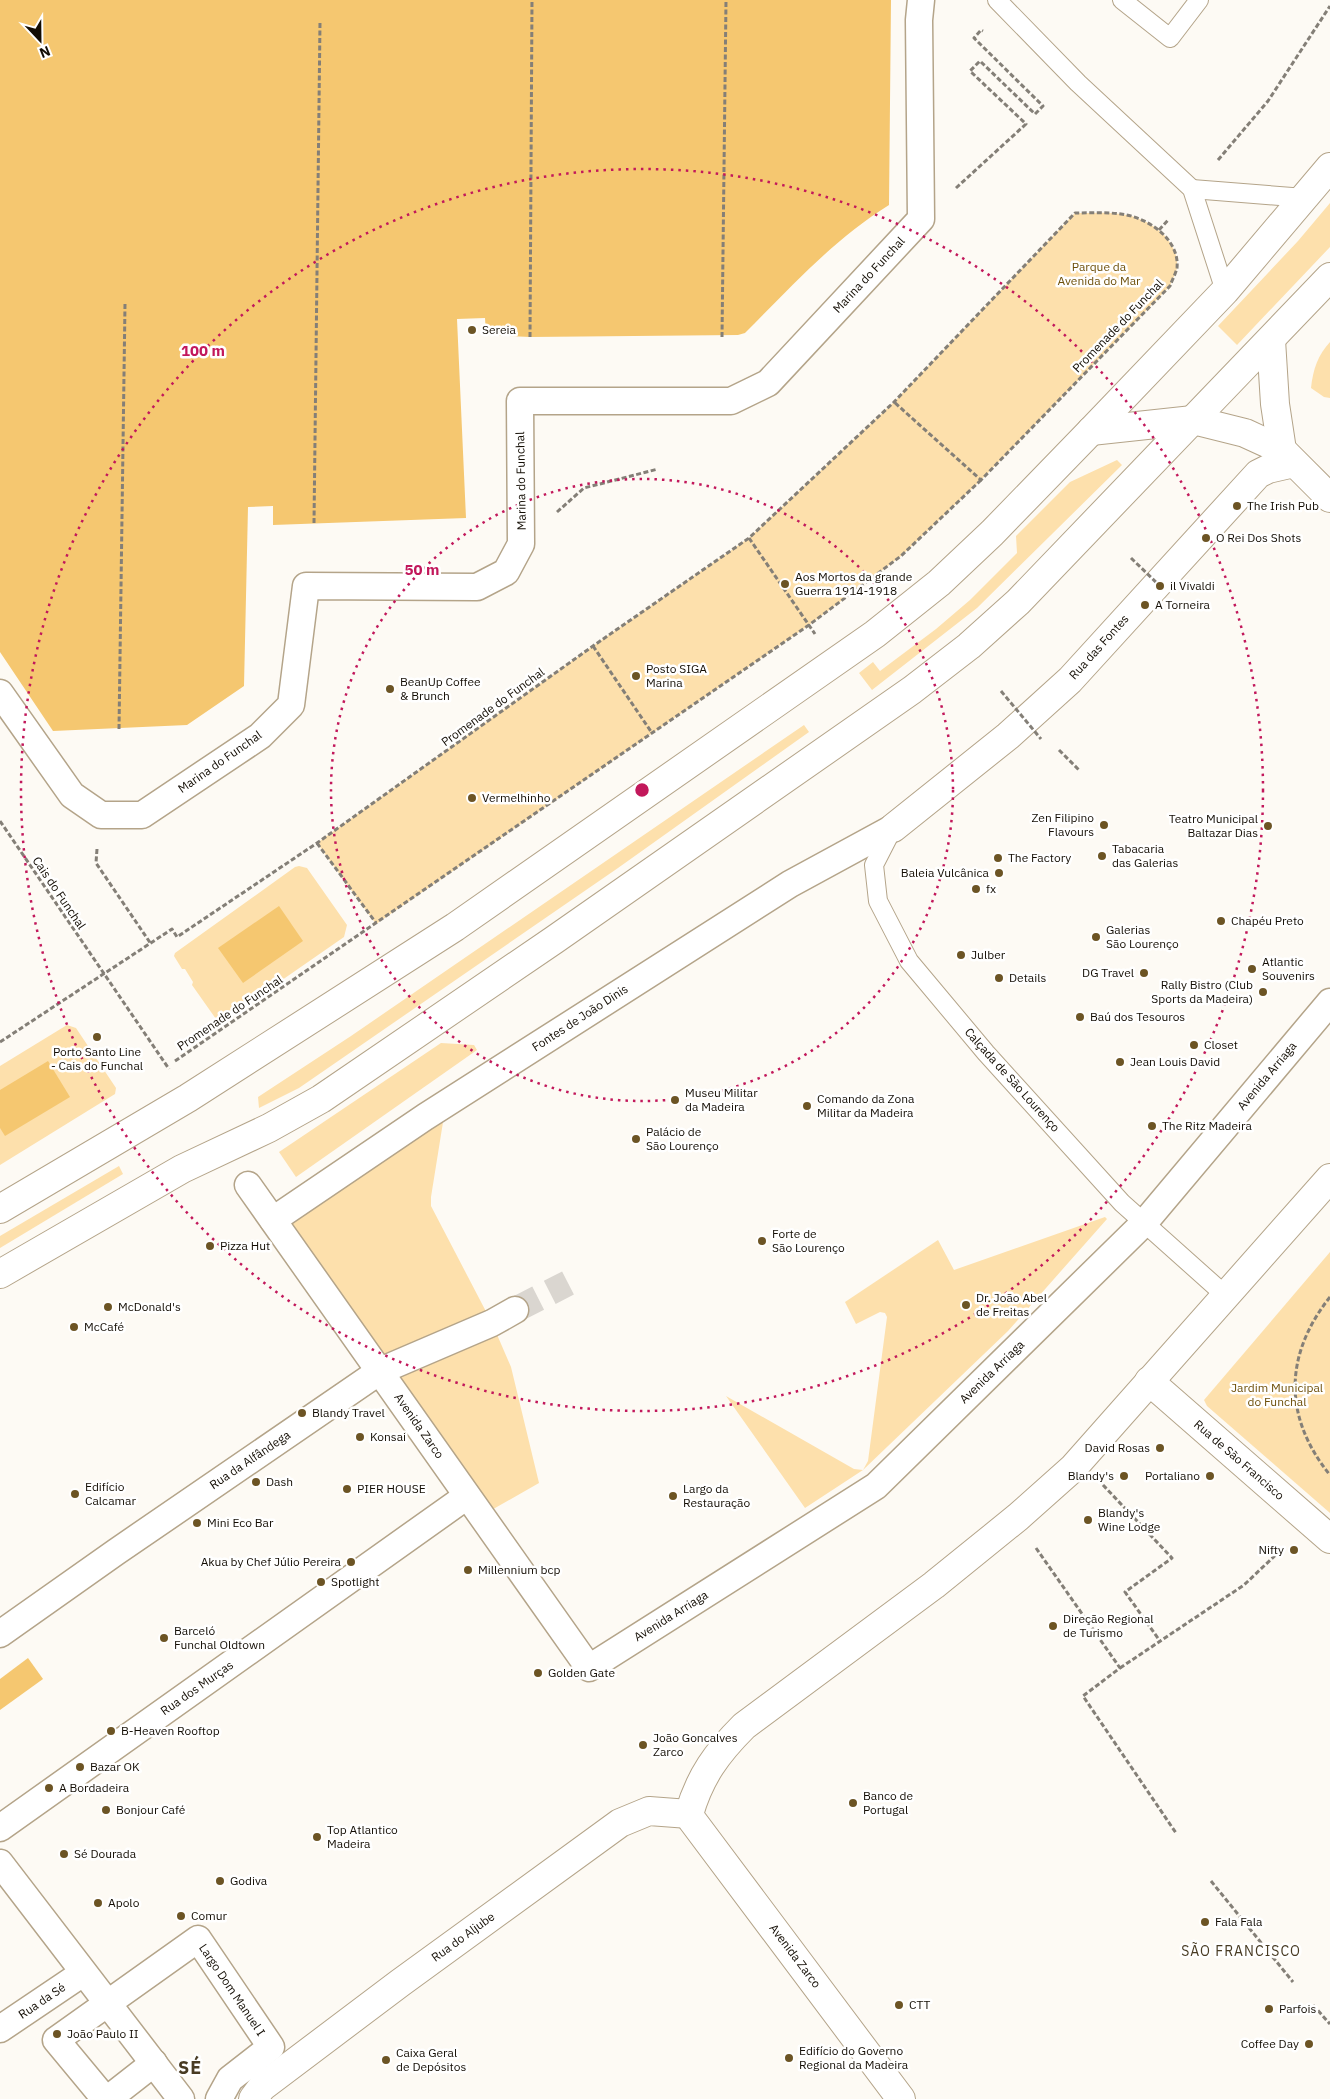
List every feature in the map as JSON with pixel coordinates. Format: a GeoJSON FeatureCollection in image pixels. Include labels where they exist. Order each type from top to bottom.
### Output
{"type":"FeatureCollection","features":[{"type":"Feature","properties":{"kind":"main road"},"geometry":{"type":"LineString","coordinates":[[0,1209],[188,1098],[455,927],[875,634],[939,582],[992,533],[1225,291],[1330,167]]}},
{"type":"Feature","properties":{"kind":"main road"},"geometry":{"type":"LineString","coordinates":[[0,1274],[182,1169],[270,1128],[321,1099],[521,963],[912,690],[969,646],[1018,602],[1330,277]]}},
{"type":"Feature","properties":{"kind":"main road"},"geometry":{"type":"LineString","coordinates":[[1271,340],[1275,404],[1288,457]]}},
{"type":"Feature","properties":{"kind":"main road"},"geometry":{"type":"LineString","coordinates":[[1091,431],[1193,420],[1245,433],[1288,457],[1330,498]]}},
{"type":"Feature","properties":{"kind":"main road","name":"Rua das Fontes"},"geometry":{"type":"LineString","coordinates":[[893,828],[1008,736],[1070,680],[1258,474],[1288,457]]}},
{"type":"Feature","properties":{"kind":"main road"},"geometry":{"type":"LineString","coordinates":[[689,1814],[695,1794],[705,1773],[720,1750],[744,1726],[934,1586],[1018,1517],[1073,1468],[1330,1178]]}},
{"type":"Feature","properties":{"kind":"main road","name":"Rua de São Francisco"},"geometry":{"type":"LineString","coordinates":[[1149,1381],[1330,1539]]}},
{"type":"Feature","properties":{"kind":"main road","name":"Rua do Aljube"},"geometry":{"type":"LineString","coordinates":[[253,2099],[262,2087],[400,1983],[620,1823],[649,1811],[689,1814]]}},
{"type":"Feature","properties":{"kind":"main road","name":"Avenida Zarco"},"geometry":{"type":"LineString","coordinates":[[689,1814],[900,2099]]}},
{"type":"Feature","properties":{"kind":"street"},"geometry":{"type":"LineString","coordinates":[[921,0],[919,20],[921,219]]}},
{"type":"Feature","properties":{"kind":"street","name":"Marina do Funchal"},"geometry":{"type":"LineString","coordinates":[[0,693],[72,795],[101,815],[142,815],[260,736],[291,705],[306,586],[477,587],[506,572],[521,544],[520,401],[731,401],[768,383],[921,219]]}},
{"type":"Feature","properties":{"kind":"street","name":"Fontes de João Dinis"},"geometry":{"type":"LineString","coordinates":[[273,1220],[425,1117],[790,884],[893,828]]}},
{"type":"Feature","properties":{"kind":"street","name":"Avenida Arriaga"},"geometry":{"type":"LineString","coordinates":[[589,1668],[876,1486],[1144,1222],[1330,1002]]}},
{"type":"Feature","properties":{"kind":"street","name":"Avenida Zarco"},"geometry":{"type":"LineString","coordinates":[[248,1185],[589,1668]]}},
{"type":"Feature","properties":{"kind":"street","name":"Rua da Alfândega"},"geometry":{"type":"LineString","coordinates":[[0,1634],[380,1371],[492,1323],[515,1310]]}},
{"type":"Feature","properties":{"kind":"street","name":"Rua dos Murças"},"geometry":{"type":"LineString","coordinates":[[0,1828],[467,1496]]}},
{"type":"Feature","properties":{"kind":"street"},"geometry":{"type":"LineString","coordinates":[[0,1864],[181,2099]]}},
{"type":"Feature","properties":{"kind":"street","name":"Largo Dom Manuel I"},"geometry":{"type":"LineString","coordinates":[[107,2099],[56,2040],[198,1940],[271,2047],[230,2078],[220,2099]]}},
{"type":"Feature","properties":{"kind":"street","name":"Rua da Sé"},"geometry":{"type":"LineString","coordinates":[[0,2029],[83,1973]]}},
{"type":"Feature","properties":{"kind":"street"},"geometry":{"type":"LineString","coordinates":[[107,2099],[154,2063]]}},
{"type":"Feature","properties":{"kind":"lane"},"geometry":{"type":"LineString","coordinates":[[997,0],[1078,83],[1192,190],[1225,291]]}},
{"type":"Feature","properties":{"kind":"lane"},"geometry":{"type":"LineString","coordinates":[[1122,0],[1170,38],[1199,0]]}},
{"type":"Feature","properties":{"kind":"lane"},"geometry":{"type":"LineString","coordinates":[[1192,190],[1305,198]]}},
{"type":"Feature","properties":{"kind":"lane","name":"Calçada de São Lourenço"},"geometry":{"type":"LineString","coordinates":[[893,828],[874,865],[878,902],[909,961],[986,1053],[1122,1203],[1226,1295]]}},
{"type":"Feature","properties":{"kind":"path"},"geometry":{"type":"LineString","coordinates":[[530,337],[532,0]]}},
{"type":"Feature","properties":{"kind":"path"},"geometry":{"type":"LineString","coordinates":[[722,336],[726,0]]}},
{"type":"Feature","properties":{"kind":"path"},"geometry":{"type":"LineString","coordinates":[[1212,166],[1268,101],[1330,6]]}},
{"type":"Feature","properties":{"kind":"path"},"geometry":{"type":"LineString","coordinates":[[314,523],[320,22]]}},
{"type":"Feature","properties":{"kind":"path"},"geometry":{"type":"LineString","coordinates":[[921,219],[1026,124],[970,71],[980,61],[1035,114],[1043,106],[974,38],[981,30]]}},
{"type":"Feature","properties":{"kind":"path","name":"Promenade do Funchal"},"geometry":{"type":"LineString","coordinates":[[0,1042],[172,929],[177,937],[317,844],[593,646],[749,538],[894,402],[1075,213],[1122,214],[1141,220],[1159,230],[1173,246],[1177,268],[1170,286],[981,480],[900,556],[809,625],[160,1071]]}},
{"type":"Feature","properties":{"kind":"path"},"geometry":{"type":"LineString","coordinates":[[119,729],[125,304]]}},
{"type":"Feature","properties":{"kind":"path"},"geometry":{"type":"LineString","coordinates":[[894,402],[981,480]]}},
{"type":"Feature","properties":{"kind":"path"},"geometry":{"type":"LineString","coordinates":[[584,488],[658,469]]}},
{"type":"Feature","properties":{"kind":"path"},"geometry":{"type":"LineString","coordinates":[[749,538],[818,638]]}},
{"type":"Feature","properties":{"kind":"path"},"geometry":{"type":"LineString","coordinates":[[1131,558],[1160,586]]}},
{"type":"Feature","properties":{"kind":"path"},"geometry":{"type":"LineString","coordinates":[[593,646],[652,733]]}},
{"type":"Feature","properties":{"kind":"path"},"geometry":{"type":"LineString","coordinates":[[1002,691],[1041,739]]}},
{"type":"Feature","properties":{"kind":"path"},"geometry":{"type":"LineString","coordinates":[[1059,750],[1080,772]]}},
{"type":"Feature","properties":{"kind":"path","name":"Cais do Funchal"},"geometry":{"type":"LineString","coordinates":[[0,821],[104,974]]}},
{"type":"Feature","properties":{"kind":"path"},"geometry":{"type":"LineString","coordinates":[[317,844],[376,924]]}},
{"type":"Feature","properties":{"kind":"path"},"geometry":{"type":"LineString","coordinates":[[96,863],[151,944]]}},
{"type":"Feature","properties":{"kind":"path"},"geometry":{"type":"LineString","coordinates":[[104,974],[171,1072]]}},
{"type":"Feature","properties":{"kind":"path"},"geometry":{"type":"LineString","coordinates":[[1330,1297],[1300,1350],[1294,1374],[1294,1395],[1299,1419],[1306,1438],[1318,1460],[1330,1475]]}},
{"type":"Feature","properties":{"kind":"path"},"geometry":{"type":"LineString","coordinates":[[1098,1480],[1172,1558],[1125,1592],[1160,1640]]}},
{"type":"Feature","properties":{"kind":"path"},"geometry":{"type":"LineString","coordinates":[[1176,1833],[1083,1696],[1160,1640],[1244,1585],[1309,1522]]}},
{"type":"Feature","properties":{"kind":"path"},"geometry":{"type":"LineString","coordinates":[[1034,1546],[1120,1668]]}},
{"type":"Feature","properties":{"kind":"path"},"geometry":{"type":"LineString","coordinates":[[1211,1881],[1293,1982]]}},
{"type":"Feature","properties":{"kind":"path"},"geometry":{"type":"LineString","coordinates":[[1313,2005],[1330,2024]]}},
{"type":"Feature","properties":{"kind":"green space"},"geometry":{"type":"Polygon","coordinates":[[[1330,203],[1330,247],[1237,345],[1218,326],[1298,241],[1330,203]]]}},
{"type":"Feature","properties":{"kind":"green space","name":"Parque da Avenida do Mar"},"geometry":{"type":"Polygon","coordinates":[[[1075,213],[1121,214],[1131,216],[1151,225],[1160,231],[1173,248],[1177,257],[1176,272],[1170,286],[981,480],[901,556],[809,625],[376,924],[317,843],[593,646],[749,538],[894,402],[1075,213]]]}},
{"type":"Feature","properties":{"kind":"green space"},"geometry":{"type":"Polygon","coordinates":[[[1330,342],[1330,398],[1324,397],[1311,388],[1317,363],[1322,352],[1330,342]]]}},
{"type":"Feature","properties":{"kind":"green space"},"geometry":{"type":"Polygon","coordinates":[[[1117,460],[1122,465],[977,608],[872,690],[859,673],[873,662],[880,671],[936,629],[970,600],[1017,553],[1016,536],[1070,482],[1117,460]]]}},
{"type":"Feature","properties":{"kind":"green space"},"geometry":{"type":"Polygon","coordinates":[[[804,725],[809,732],[618,868],[299,1088],[259,1108],[258,1097],[351,1036],[804,725]]]}},
{"type":"Feature","properties":{"kind":"green space"},"geometry":{"type":"Polygon","coordinates":[[[299,866],[307,868],[347,925],[344,937],[226,1019],[216,1019],[192,985],[193,982],[185,969],[182,969],[174,956],[175,953],[299,866]]]}},
{"type":"Feature","properties":{"kind":"green space"},"geometry":{"type":"Polygon","coordinates":[[[67,1025],[76,1028],[116,1088],[115,1094],[0,1165],[0,1066],[67,1025]]]}},
{"type":"Feature","properties":{"kind":"green space"},"geometry":{"type":"Polygon","coordinates":[[[441,1043],[474,1045],[477,1050],[296,1177],[279,1152],[441,1043]]]}},
{"type":"Feature","properties":{"kind":"green space"},"geometry":{"type":"Polygon","coordinates":[[[444,1116],[431,1206],[492,1323],[511,1367],[539,1483],[481,1516],[282,1213],[444,1116]]]}},
{"type":"Feature","properties":{"kind":"green space"},"geometry":{"type":"Polygon","coordinates":[[[119,1166],[123,1174],[0,1248],[0,1236],[119,1166]]]}},
{"type":"Feature","properties":{"kind":"green space"},"geometry":{"type":"Polygon","coordinates":[[[1105,1217],[1107,1219],[1008,1331],[863,1470],[868,1461],[887,1317],[885,1313],[880,1312],[856,1324],[845,1302],[938,1240],[954,1270],[1105,1217]]]}},
{"type":"Feature","properties":{"kind":"green space","name":"Jardim Municipal do Funchal"},"geometry":{"type":"Polygon","coordinates":[[[1330,1252],[1330,1513],[1207,1406],[1204,1400],[1330,1252]]]}},
{"type":"Feature","properties":{"kind":"green space"},"geometry":{"type":"Polygon","coordinates":[[[726,1396],[854,1469],[863,1470],[805,1508],[726,1396]]]}},
{"type":"Feature","properties":{"kind":"shaded area"},"geometry":{"type":"Polygon","coordinates":[[[0,0],[891,0],[889,205],[869,218],[831,249],[745,333],[738,335],[530,337],[486,335],[485,318],[457,319],[466,518],[273,525],[273,506],[248,507],[244,686],[187,725],[53,731],[0,652],[0,0]]]}},
{"type":"Feature","properties":{"kind":"shaded area"},"geometry":{"type":"Polygon","coordinates":[[[279,906],[303,941],[243,983],[218,948],[279,906]]]}},
{"type":"Feature","properties":{"kind":"shaded area"},"geometry":{"type":"Polygon","coordinates":[[[48,1061],[70,1097],[5,1136],[0,1128],[0,1090],[48,1061]]]}},
{"type":"Feature","properties":{"kind":"shaded area"},"geometry":{"type":"Polygon","coordinates":[[[28,1658],[43,1679],[0,1710],[0,1679],[28,1658]]]}},
{"type":"Feature","properties":{"kind":"tunnel"},"geometry":{"type":"LineString","coordinates":[[515,1310],[568,1283]]}},
{"type":"Feature","properties":{"kind":"place","name":"Sereia"},"geometry":{"type":"Point","coordinates":[472,330]}},
{"type":"Feature","properties":{"kind":"place","name":"The Irish Pub"},"geometry":{"type":"Point","coordinates":[1237,506]}},
{"type":"Feature","properties":{"kind":"place","name":"O Rei Dos Shots"},"geometry":{"type":"Point","coordinates":[1206,538]}},
{"type":"Feature","properties":{"kind":"place","name":"Aos Mortos da grande Guerra 1914-1918"},"geometry":{"type":"Point","coordinates":[785,584]}},
{"type":"Feature","properties":{"kind":"place","name":"il Vivaldi"},"geometry":{"type":"Point","coordinates":[1160,586]}},
{"type":"Feature","properties":{"kind":"place","name":"A Torneira"},"geometry":{"type":"Point","coordinates":[1145,605]}},
{"type":"Feature","properties":{"kind":"place","name":"Posto SIGA Marina"},"geometry":{"type":"Point","coordinates":[636,676]}},
{"type":"Feature","properties":{"kind":"place","name":"BeanUp Coffee & Brunch"},"geometry":{"type":"Point","coordinates":[390,689]}},
{"type":"Feature","properties":{"kind":"place","name":"Vermelhinho"},"geometry":{"type":"Point","coordinates":[472,798]}},
{"type":"Feature","properties":{"kind":"place","name":"Zen Filipino Flavours"},"geometry":{"type":"Point","coordinates":[1104,825]}},
{"type":"Feature","properties":{"kind":"place","name":"Teatro Municipal Baltazar Dias"},"geometry":{"type":"Point","coordinates":[1268,826]}},
{"type":"Feature","properties":{"kind":"place","name":"Tabacaria das Galerias"},"geometry":{"type":"Point","coordinates":[1102,856]}},
{"type":"Feature","properties":{"kind":"place","name":"The Factory"},"geometry":{"type":"Point","coordinates":[998,858]}},
{"type":"Feature","properties":{"kind":"place","name":"Baleia Vulcânica"},"geometry":{"type":"Point","coordinates":[999,873]}},
{"type":"Feature","properties":{"kind":"place","name":"fx"},"geometry":{"type":"Point","coordinates":[976,889]}},
{"type":"Feature","properties":{"kind":"place","name":"Chapéu Preto"},"geometry":{"type":"Point","coordinates":[1221,921]}},
{"type":"Feature","properties":{"kind":"place","name":"Galerias São Lourenço"},"geometry":{"type":"Point","coordinates":[1096,937]}},
{"type":"Feature","properties":{"kind":"place","name":"Julber"},"geometry":{"type":"Point","coordinates":[961,955]}},
{"type":"Feature","properties":{"kind":"place","name":"Atlantic Souvenirs"},"geometry":{"type":"Point","coordinates":[1252,969]}},
{"type":"Feature","properties":{"kind":"place","name":"DG Travel"},"geometry":{"type":"Point","coordinates":[1144,973]}},
{"type":"Feature","properties":{"kind":"place","name":"Details"},"geometry":{"type":"Point","coordinates":[999,978]}},
{"type":"Feature","properties":{"kind":"place","name":"Rally Bistro (Club Sports da Madeira)"},"geometry":{"type":"Point","coordinates":[1263,992]}},
{"type":"Feature","properties":{"kind":"place","name":"Baú dos Tesouros"},"geometry":{"type":"Point","coordinates":[1080,1017]}},
{"type":"Feature","properties":{"kind":"place","name":"Porto Santo Line - Cais do Funchal"},"geometry":{"type":"Point","coordinates":[97,1037]}},
{"type":"Feature","properties":{"kind":"place","name":"Closet"},"geometry":{"type":"Point","coordinates":[1194,1045]}},
{"type":"Feature","properties":{"kind":"place","name":"Jean Louis David"},"geometry":{"type":"Point","coordinates":[1120,1062]}},
{"type":"Feature","properties":{"kind":"place","name":"Museu Militar da Madeira"},"geometry":{"type":"Point","coordinates":[675,1100]}},
{"type":"Feature","properties":{"kind":"place","name":"Comando da Zona Militar da Madeira"},"geometry":{"type":"Point","coordinates":[807,1106]}},
{"type":"Feature","properties":{"kind":"place","name":"The Ritz Madeira"},"geometry":{"type":"Point","coordinates":[1152,1126]}},
{"type":"Feature","properties":{"kind":"place","name":"Palácio de São Lourenço"},"geometry":{"type":"Point","coordinates":[636,1139]}},
{"type":"Feature","properties":{"kind":"place","name":"Forte de São Lourenço"},"geometry":{"type":"Point","coordinates":[762,1241]}},
{"type":"Feature","properties":{"kind":"place","name":"Pizza Hut"},"geometry":{"type":"Point","coordinates":[210,1246]}},
{"type":"Feature","properties":{"kind":"place","name":"Dr. João Abel de Freitas"},"geometry":{"type":"Point","coordinates":[966,1305]}},
{"type":"Feature","properties":{"kind":"place","name":"McDonald's"},"geometry":{"type":"Point","coordinates":[108,1307]}},
{"type":"Feature","properties":{"kind":"place","name":"McCafé"},"geometry":{"type":"Point","coordinates":[74,1327]}},
{"type":"Feature","properties":{"kind":"place","name":"Blandy Travel"},"geometry":{"type":"Point","coordinates":[302,1413]}},
{"type":"Feature","properties":{"kind":"place","name":"Konsai"},"geometry":{"type":"Point","coordinates":[360,1437]}},
{"type":"Feature","properties":{"kind":"place","name":"David Rosas"},"geometry":{"type":"Point","coordinates":[1160,1448]}},
{"type":"Feature","properties":{"kind":"place","name":"Blandy's"},"geometry":{"type":"Point","coordinates":[1124,1476]}},
{"type":"Feature","properties":{"kind":"place","name":"Portaliano"},"geometry":{"type":"Point","coordinates":[1210,1476]}},
{"type":"Feature","properties":{"kind":"place","name":"Dash"},"geometry":{"type":"Point","coordinates":[256,1482]}},
{"type":"Feature","properties":{"kind":"place","name":"PIER HOUSE"},"geometry":{"type":"Point","coordinates":[347,1489]}},
{"type":"Feature","properties":{"kind":"place","name":"Edifício Calcamar"},"geometry":{"type":"Point","coordinates":[75,1494]}},
{"type":"Feature","properties":{"kind":"place","name":"Largo da Restauração"},"geometry":{"type":"Point","coordinates":[673,1496]}},
{"type":"Feature","properties":{"kind":"place","name":"Blandy's Wine Lodge"},"geometry":{"type":"Point","coordinates":[1088,1520]}},
{"type":"Feature","properties":{"kind":"place","name":"Mini Eco Bar"},"geometry":{"type":"Point","coordinates":[197,1523]}},
{"type":"Feature","properties":{"kind":"place","name":"Nifty"},"geometry":{"type":"Point","coordinates":[1294,1550]}},
{"type":"Feature","properties":{"kind":"place","name":"Akua by Chef Júlio Pereira"},"geometry":{"type":"Point","coordinates":[351,1562]}},
{"type":"Feature","properties":{"kind":"place","name":"Millennium bcp"},"geometry":{"type":"Point","coordinates":[468,1570]}},
{"type":"Feature","properties":{"kind":"place","name":"Spotlight"},"geometry":{"type":"Point","coordinates":[321,1582]}},
{"type":"Feature","properties":{"kind":"place","name":"Direção Regional de Turismo"},"geometry":{"type":"Point","coordinates":[1053,1626]}},
{"type":"Feature","properties":{"kind":"place","name":"Barceló Funchal Oldtown"},"geometry":{"type":"Point","coordinates":[164,1638]}},
{"type":"Feature","properties":{"kind":"place","name":"Golden Gate"},"geometry":{"type":"Point","coordinates":[538,1673]}},
{"type":"Feature","properties":{"kind":"place","name":"B-Heaven Rooftop"},"geometry":{"type":"Point","coordinates":[111,1731]}},
{"type":"Feature","properties":{"kind":"place","name":"João Goncalves Zarco"},"geometry":{"type":"Point","coordinates":[643,1745]}},
{"type":"Feature","properties":{"kind":"place","name":"Bazar OK"},"geometry":{"type":"Point","coordinates":[80,1767]}},
{"type":"Feature","properties":{"kind":"place","name":"A Bordadeira"},"geometry":{"type":"Point","coordinates":[49,1788]}},
{"type":"Feature","properties":{"kind":"place","name":"Banco de Portugal"},"geometry":{"type":"Point","coordinates":[853,1803]}},
{"type":"Feature","properties":{"kind":"place","name":"Bonjour Café"},"geometry":{"type":"Point","coordinates":[106,1810]}},
{"type":"Feature","properties":{"kind":"place","name":"Top Atlantico Madeira"},"geometry":{"type":"Point","coordinates":[317,1837]}},
{"type":"Feature","properties":{"kind":"place","name":"Sé Dourada"},"geometry":{"type":"Point","coordinates":[64,1854]}},
{"type":"Feature","properties":{"kind":"place","name":"Godiva"},"geometry":{"type":"Point","coordinates":[220,1881]}},
{"type":"Feature","properties":{"kind":"place","name":"Apolo"},"geometry":{"type":"Point","coordinates":[98,1903]}},
{"type":"Feature","properties":{"kind":"place","name":"Comur"},"geometry":{"type":"Point","coordinates":[181,1916]}},
{"type":"Feature","properties":{"kind":"place","name":"Fala Fala"},"geometry":{"type":"Point","coordinates":[1205,1922]}},
{"type":"Feature","properties":{"kind":"place","name":"CTT"},"geometry":{"type":"Point","coordinates":[899,2005]}},
{"type":"Feature","properties":{"kind":"place","name":"Parfois"},"geometry":{"type":"Point","coordinates":[1269,2009]}},
{"type":"Feature","properties":{"kind":"place","name":"João Paulo II"},"geometry":{"type":"Point","coordinates":[57,2034]}},
{"type":"Feature","properties":{"kind":"place","name":"Coffee Day"},"geometry":{"type":"Point","coordinates":[1309,2044]}},
{"type":"Feature","properties":{"kind":"place","name":"Edifício do Governo Regional da Madeira"},"geometry":{"type":"Point","coordinates":[789,2058]}},
{"type":"Feature","properties":{"kind":"place","name":"Caixa Geral de Depósitos"},"geometry":{"type":"Point","coordinates":[386,2060]}},
{"type":"Feature","properties":{"kind":"district","name":"SÃO FRANCISCO"},"geometry":{"type":"Point","coordinates":[1241,1951]}},
{"type":"Feature","properties":{"kind":"district","name":"SÉ"},"geometry":{"type":"Point","coordinates":[190,2068]}}]}
